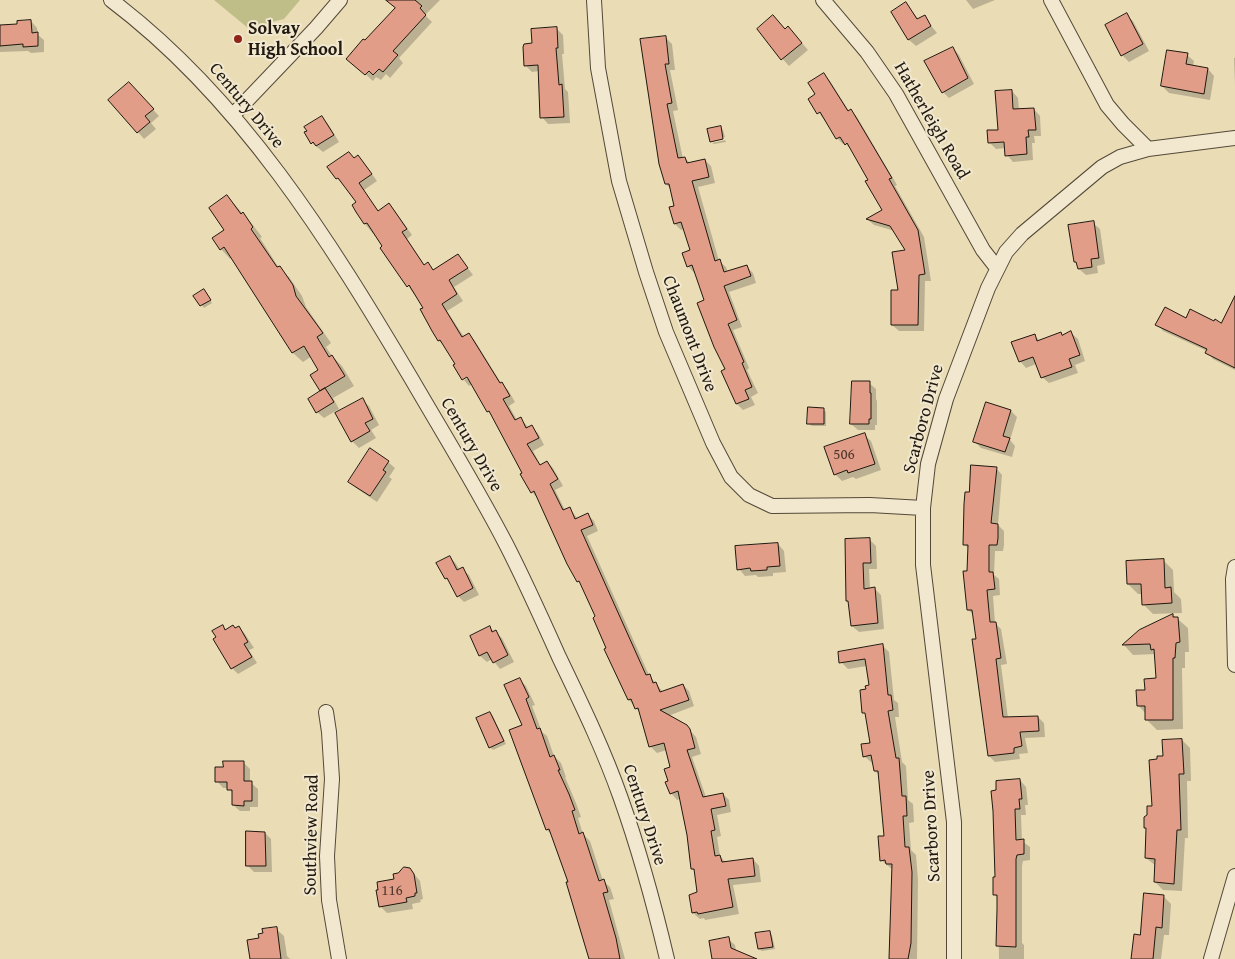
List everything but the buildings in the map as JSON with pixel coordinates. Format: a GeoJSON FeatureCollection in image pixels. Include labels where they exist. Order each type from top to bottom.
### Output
{"type":"FeatureCollection","features":[{"type":"Feature","properties":{"kind":"street","name":"Century Drive"},"geometry":{"type":"LineString","coordinates":[[111,0],[181,59],[243,127],[326,240],[392,347],[506,545],[596,734],[621,797],[657,915],[667,959]]}},
{"type":"Feature","properties":{"kind":"street"},"geometry":{"type":"LineString","coordinates":[[233,115],[316,28],[340,0]]}},
{"type":"Feature","properties":{"kind":"street","name":"Chaumont Drive"},"geometry":{"type":"LineString","coordinates":[[594,0],[598,68],[619,181],[666,332],[713,443],[731,477],[749,495],[772,506],[870,505],[923,508]]}},
{"type":"Feature","properties":{"kind":"street","name":"Hatherleigh Road"},"geometry":{"type":"LineString","coordinates":[[823,0],[867,52],[896,94],[983,250],[997,268]]}},
{"type":"Feature","properties":{"kind":"street"},"geometry":{"type":"LineString","coordinates":[[1051,0],[1108,105],[1123,124],[1148,149]]}},
{"type":"Feature","properties":{"kind":"street","name":"Scarboro Drive"},"geometry":{"type":"LineString","coordinates":[[954,959],[954,822],[923,565],[923,508],[928,464],[946,399],[997,268],[1006,252],[1022,234],[1102,167],[1120,157],[1148,149],[1235,138]]}},
{"type":"Feature","properties":{"kind":"street"},"geometry":{"type":"LineString","coordinates":[[1235,567],[1233,579],[1235,664]]}},
{"type":"Feature","properties":{"kind":"street","name":"Southview Road"},"geometry":{"type":"LineString","coordinates":[[326,712],[332,778],[327,856],[329,900],[339,959]]}},
{"type":"Feature","properties":{"kind":"street"},"geometry":{"type":"LineString","coordinates":[[1211,959],[1235,876]]}},
{"type":"Feature","properties":{"kind":"shaded area"},"geometry":{"type":"Polygon","coordinates":[[[214,0],[300,0],[284,19],[248,28],[214,0]]]}},
{"type":"Feature","properties":{"kind":"place","name":"Solvay High School"},"geometry":{"type":"Point","coordinates":[238,39]}}]}
